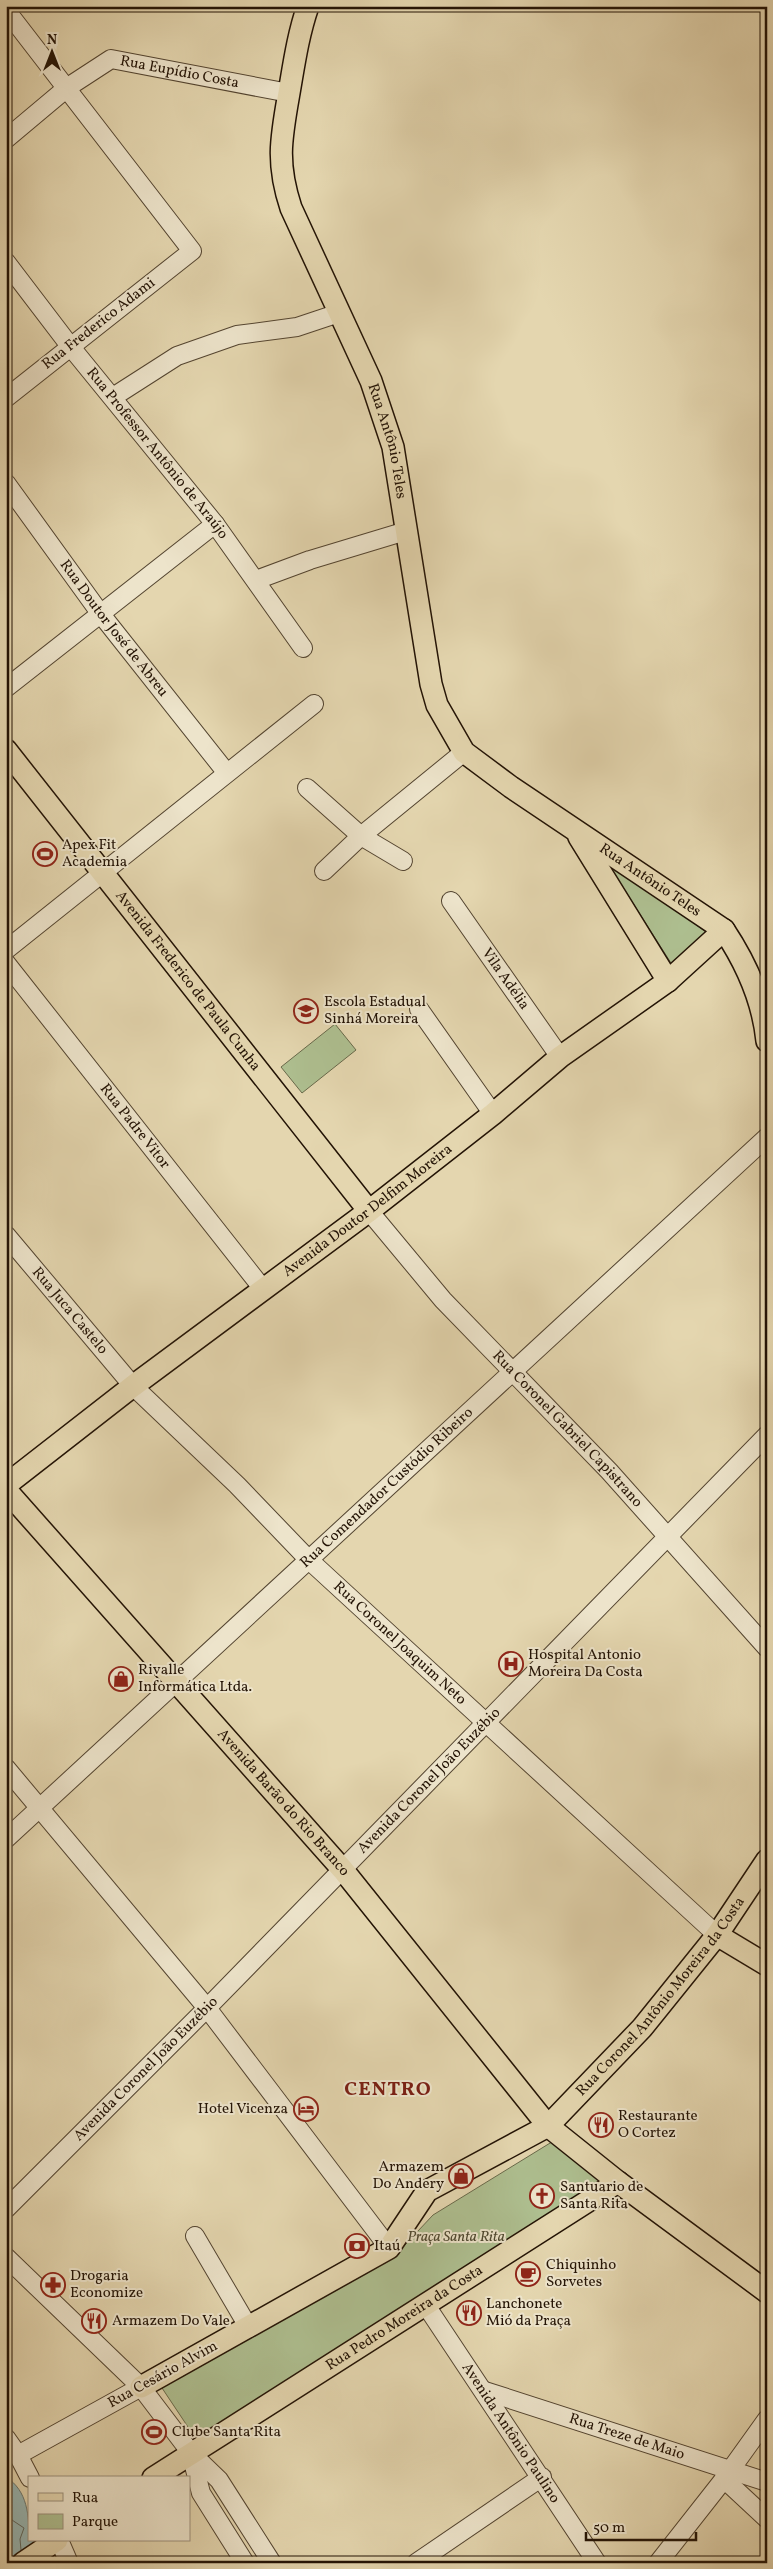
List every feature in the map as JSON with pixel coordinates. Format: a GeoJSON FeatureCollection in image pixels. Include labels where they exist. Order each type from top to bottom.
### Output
{"type":"FeatureCollection","features":[{"type":"Feature","properties":{"kind":"main road","name":"Rua Antônio Teles"},"geometry":{"type":"LineString","coordinates":[[308,6],[296,49],[281,136],[283,183],[291,208],[371,381],[393,447],[425,651],[435,698],[464,752],[574,831],[724,930]]}},
{"type":"Feature","properties":{"kind":"main road","name":"Avenida Frederico de Paula Cunha"},"geometry":{"type":"LineString","coordinates":[[6,750],[369,1211]]}},
{"type":"Feature","properties":{"kind":"main road","name":"Rua Antônio Teles"},"geometry":{"type":"LineString","coordinates":[[574,831],[668,981]]}},
{"type":"Feature","properties":{"kind":"main road","name":"Avenida Doutor Delfim Moreira"},"geometry":{"type":"LineString","coordinates":[[6,1485],[133,1386],[369,1211],[493,1114],[560,1057],[668,981],[724,930]]}},
{"type":"Feature","properties":{"kind":"main road"},"geometry":{"type":"LineString","coordinates":[[724,930],[741,955],[754,986],[767,1041]]}},
{"type":"Feature","properties":{"kind":"main road","name":"Avenida Barão do Rio Branco"},"geometry":{"type":"LineString","coordinates":[[6,1490],[343,1870],[548,2126]]}},
{"type":"Feature","properties":{"kind":"main road","name":"Rua Coronel Antônio Moreira da Costa"},"geometry":{"type":"LineString","coordinates":[[548,2126],[642,2028],[717,1935],[767,1860]]}},
{"type":"Feature","properties":{"kind":"main road"},"geometry":{"type":"LineString","coordinates":[[717,1935],[767,1965]]}},
{"type":"Feature","properties":{"kind":"main road"},"geometry":{"type":"LineString","coordinates":[[548,2126],[618,2182],[767,2292]]}},
{"type":"Feature","properties":{"kind":"main road","name":"Rua Cesário Alvim"},"geometry":{"type":"LineString","coordinates":[[141,2387],[389,2248],[427,2191],[548,2126]]}},
{"type":"Feature","properties":{"kind":"main road","name":"Rua Pedro Moreira da Costa"},"geometry":{"type":"LineString","coordinates":[[156,2476],[618,2182]]}},
{"type":"Feature","properties":{"kind":"main road"},"geometry":{"type":"LineString","coordinates":[[23,2563],[55,2542]]}},
{"type":"Feature","properties":{"kind":"street"},"geometry":{"type":"LineString","coordinates":[[6,10],[68,87]]}},
{"type":"Feature","properties":{"kind":"street","name":"Rua Eupídio Costa"},"geometry":{"type":"LineString","coordinates":[[6,139],[68,87],[112,59],[289,93]]}},
{"type":"Feature","properties":{"kind":"street","name":"Rua Frederico Adami"},"geometry":{"type":"LineString","coordinates":[[6,398],[192,251],[68,87]]}},
{"type":"Feature","properties":{"kind":"street","name":"Rua Professor Antônio de Araújo"},"geometry":{"type":"LineString","coordinates":[[6,262],[70,346],[214,524],[303,648]]}},
{"type":"Feature","properties":{"kind":"street"},"geometry":{"type":"LineString","coordinates":[[113,398],[177,356],[237,335],[297,327],[339,313]]}},
{"type":"Feature","properties":{"kind":"street","name":"Rua Doutor José de Abreu"},"geometry":{"type":"LineString","coordinates":[[6,483],[100,613],[226,772]]}},
{"type":"Feature","properties":{"kind":"street"},"geometry":{"type":"LineString","coordinates":[[6,688],[214,524]]}},
{"type":"Feature","properties":{"kind":"street"},"geometry":{"type":"LineString","coordinates":[[256,580],[310,560],[406,531]]}},
{"type":"Feature","properties":{"kind":"street"},"geometry":{"type":"LineString","coordinates":[[6,950],[102,871],[314,704]]}},
{"type":"Feature","properties":{"kind":"street"},"geometry":{"type":"LineString","coordinates":[[324,871],[361,836],[464,752]]}},
{"type":"Feature","properties":{"kind":"street"},"geometry":{"type":"LineString","coordinates":[[307,788],[361,836],[403,861]]}},
{"type":"Feature","properties":{"kind":"street","name":"Vila Adélia"},"geometry":{"type":"LineString","coordinates":[[451,901],[560,1057]]}},
{"type":"Feature","properties":{"kind":"street","name":"Rua Padre Vitor"},"geometry":{"type":"LineString","coordinates":[[6,963],[263,1289]]}},
{"type":"Feature","properties":{"kind":"street"},"geometry":{"type":"LineString","coordinates":[[419,1009],[493,1114]]}},
{"type":"Feature","properties":{"kind":"street","name":"Rua Comendador Custódio Ribeiro"},"geometry":{"type":"LineString","coordinates":[[6,1839],[511,1371],[767,1137]]}},
{"type":"Feature","properties":{"kind":"street","name":"Rua Coronel Gabriel Capistrano"},"geometry":{"type":"LineString","coordinates":[[369,1211],[444,1300],[609,1472],[767,1648]]}},
{"type":"Feature","properties":{"kind":"street","name":"Rua Juca Castelo"},"geometry":{"type":"LineString","coordinates":[[6,1235],[133,1386]]}},
{"type":"Feature","properties":{"kind":"street","name":"Rua Coronel Joaquim Neto"},"geometry":{"type":"LineString","coordinates":[[133,1386],[237,1485],[309,1560],[717,1935]]}},
{"type":"Feature","properties":{"kind":"street","name":"Avenida Coronel João Euzébio"},"geometry":{"type":"LineString","coordinates":[[6,2209],[343,1870],[486,1721],[767,1435]]}},
{"type":"Feature","properties":{"kind":"street"},"geometry":{"type":"LineString","coordinates":[[6,1768],[207,2008],[389,2248]]}},
{"type":"Feature","properties":{"kind":"street"},"geometry":{"type":"LineString","coordinates":[[195,2236],[249,2328]]}},
{"type":"Feature","properties":{"kind":"street"},"geometry":{"type":"LineString","coordinates":[[6,2257],[141,2387],[191,2453],[219,2480],[272,2563]]}},
{"type":"Feature","properties":{"kind":"street","name":"Avenida Antônio Paulino"},"geometry":{"type":"LineString","coordinates":[[425,2304],[598,2563]]}},
{"type":"Feature","properties":{"kind":"street","name":"Rua Cesário Alvim"},"geometry":{"type":"LineString","coordinates":[[18,2454],[141,2387]]}},
{"type":"Feature","properties":{"kind":"street","name":"Rua Treze de Maio"},"geometry":{"type":"LineString","coordinates":[[485,2392],[727,2474],[767,2482]]}},
{"type":"Feature","properties":{"kind":"street"},"geometry":{"type":"LineString","coordinates":[[658,2563],[767,2419]]}},
{"type":"Feature","properties":{"kind":"street"},"geometry":{"type":"LineString","coordinates":[[6,2438],[18,2454],[29,2476]]}},
{"type":"Feature","properties":{"kind":"street"},"geometry":{"type":"LineString","coordinates":[[191,2453],[201,2493],[245,2563]]}},
{"type":"Feature","properties":{"kind":"street"},"geometry":{"type":"LineString","coordinates":[[727,2474],[767,2519]]}},
{"type":"Feature","properties":{"kind":"street"},"geometry":{"type":"LineString","coordinates":[[416,2563],[542,2477]]}},
{"type":"Feature","properties":{"kind":"street"},"geometry":{"type":"LineString","coordinates":[[59,2542],[69,2563]]}},
{"type":"Feature","properties":{"kind":"green space"},"geometry":{"type":"Polygon","coordinates":[[[601,853],[707,933],[671,963],[601,853]]]}},
{"type":"Feature","properties":{"kind":"green space"},"geometry":{"type":"Polygon","coordinates":[[[335,1024],[356,1050],[302,1093],[281,1067],[335,1024]]]}},
{"type":"Feature","properties":{"kind":"green space","name":"Praça Santa Rita"},"geometry":{"type":"Polygon","coordinates":[[[555,2140],[601,2181],[196,2439],[162,2388],[402,2248],[433,2215],[555,2140]]]}},
{"type":"Feature","properties":{"kind":"water"},"geometry":{"type":"Polygon","coordinates":[[[6,2477],[19,2489],[26,2505],[28,2513],[28,2542],[39,2542],[46,2563],[6,2563],[6,2477]]]}},
{"type":"Feature","properties":{"kind":"place","name":"Apex Fit Academia"},"geometry":{"type":"Point","coordinates":[45,854]}},
{"type":"Feature","properties":{"kind":"place","name":"Escola Estadual Sinhá Moreira"},"geometry":{"type":"Point","coordinates":[306,1011]}},
{"type":"Feature","properties":{"kind":"place","name":"Hospital Antonio Moreira Da Costa"},"geometry":{"type":"Point","coordinates":[511,1664]}},
{"type":"Feature","properties":{"kind":"place","name":"Rivalle Informática Ltda."},"geometry":{"type":"Point","coordinates":[121,1679]}},
{"type":"Feature","properties":{"kind":"place","name":"Hotel Vicenza"},"geometry":{"type":"Point","coordinates":[306,2109]}},
{"type":"Feature","properties":{"kind":"place","name":"Restaurante O Cortez"},"geometry":{"type":"Point","coordinates":[601,2125]}},
{"type":"Feature","properties":{"kind":"place","name":"Armazem Do Andery"},"geometry":{"type":"Point","coordinates":[461,2176]}},
{"type":"Feature","properties":{"kind":"place","name":"Santuario de Santa Rita"},"geometry":{"type":"Point","coordinates":[542,2196]}},
{"type":"Feature","properties":{"kind":"place","name":"Itaú"},"geometry":{"type":"Point","coordinates":[357,2246]}},
{"type":"Feature","properties":{"kind":"place","name":"Chiquinho Sorvetes"},"geometry":{"type":"Point","coordinates":[528,2274]}},
{"type":"Feature","properties":{"kind":"place","name":"Drogaria Economize"},"geometry":{"type":"Point","coordinates":[53,2285]}},
{"type":"Feature","properties":{"kind":"place","name":"Lanchonete Mió da Praça"},"geometry":{"type":"Point","coordinates":[469,2313]}},
{"type":"Feature","properties":{"kind":"place","name":"Armazem Do Vale"},"geometry":{"type":"Point","coordinates":[94,2321]}},
{"type":"Feature","properties":{"kind":"place","name":"Clube Santa Rita"},"geometry":{"type":"Point","coordinates":[154,2432]}},
{"type":"Feature","properties":{"kind":"district","name":"CENTRO"},"geometry":{"type":"Point","coordinates":[388,2090]}}]}
